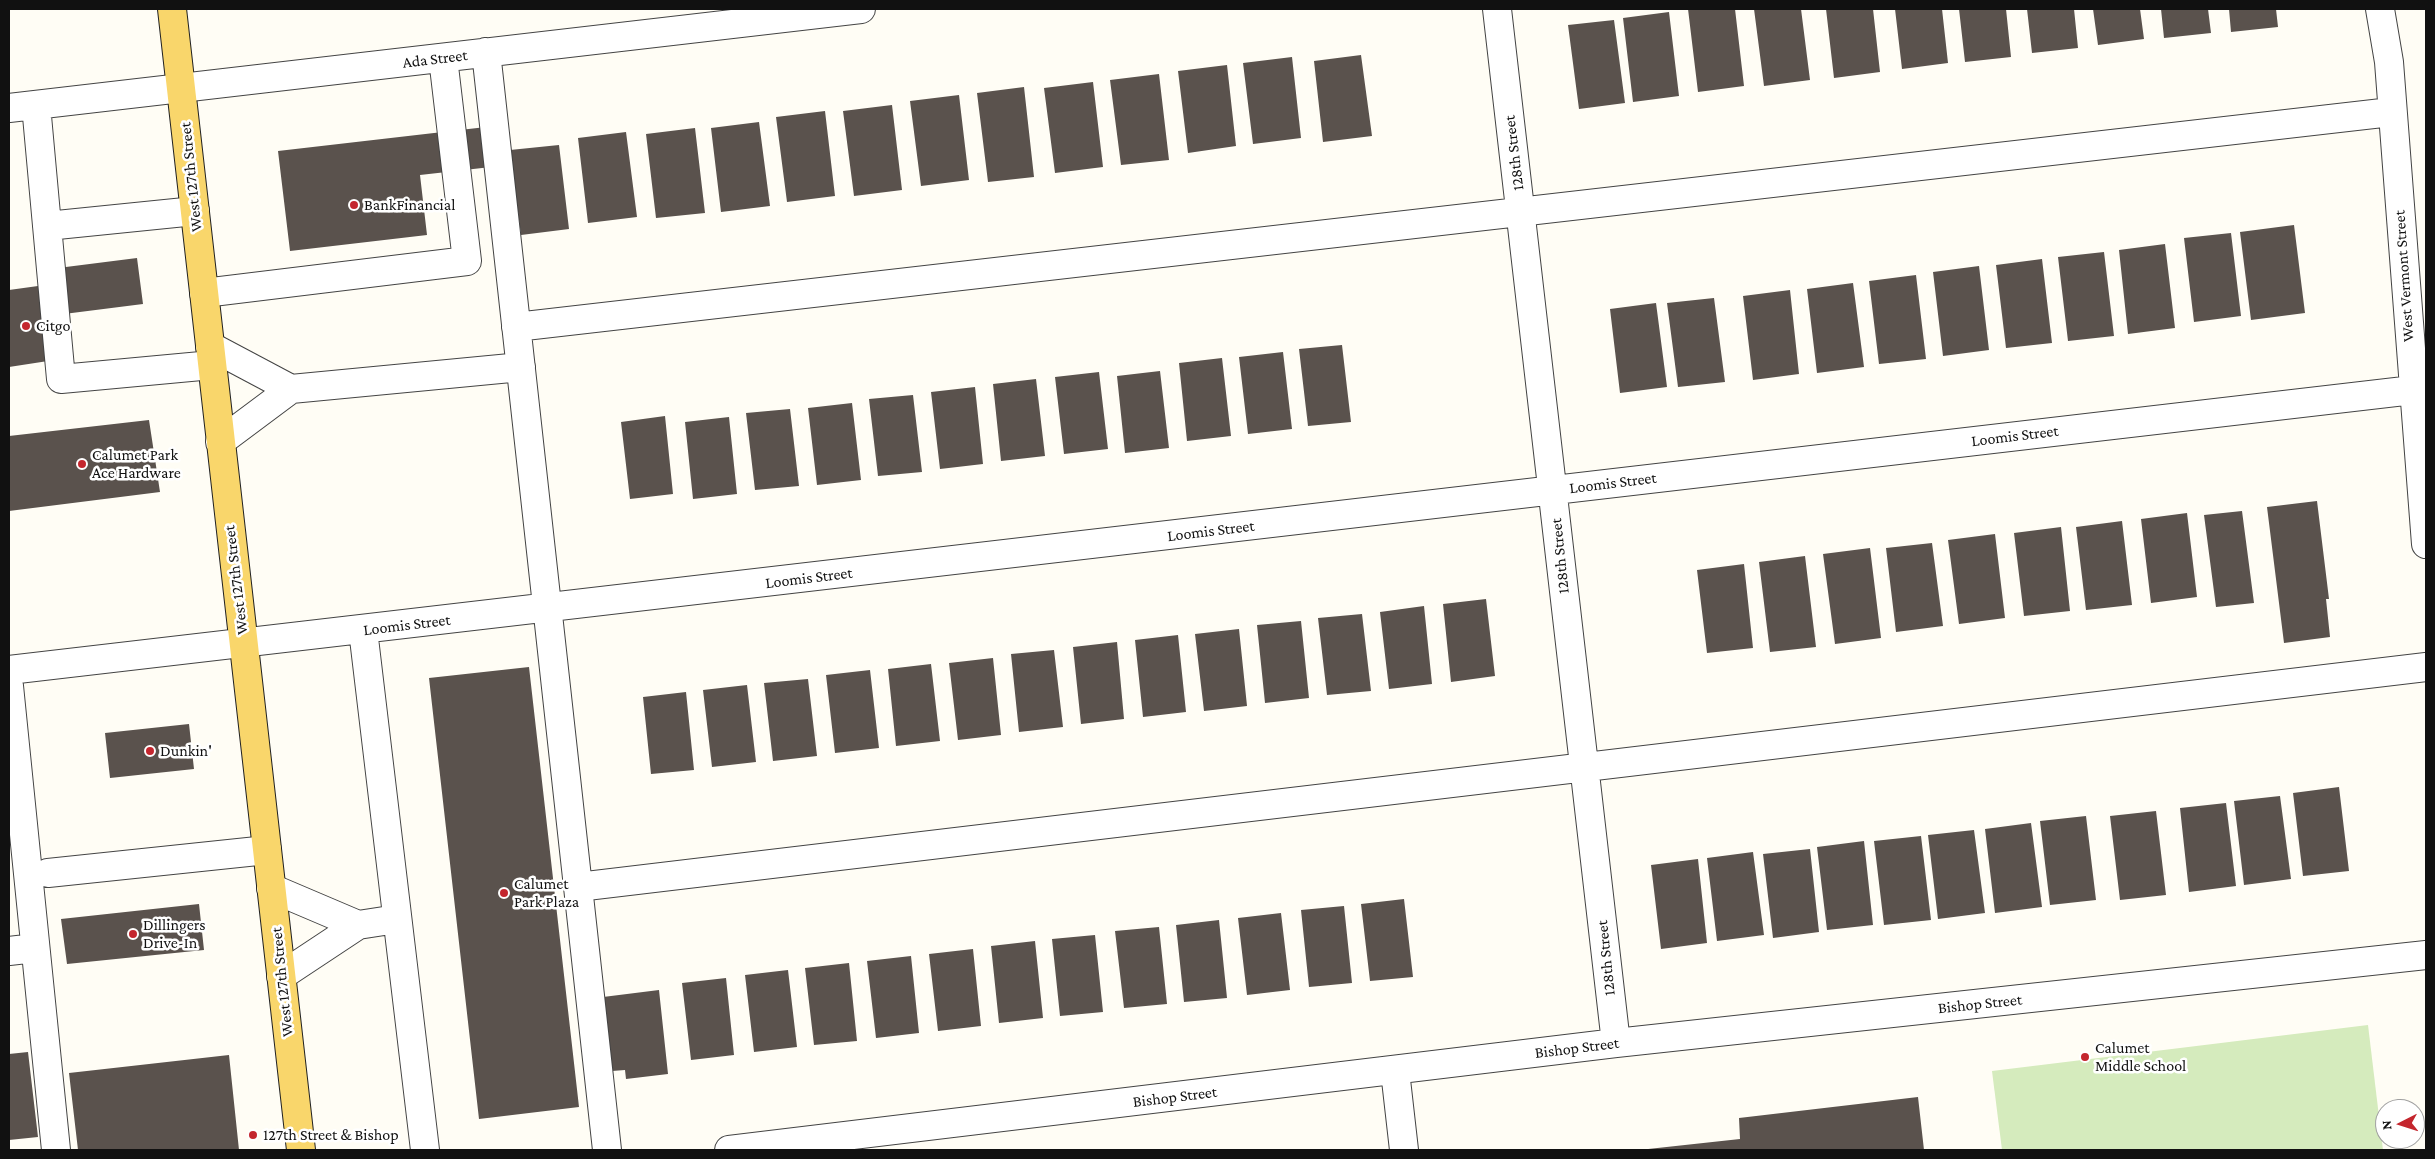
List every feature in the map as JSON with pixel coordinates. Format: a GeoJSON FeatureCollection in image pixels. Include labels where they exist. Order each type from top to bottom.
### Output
{"type":"FeatureCollection","features":[{"type":"Feature","properties":{"kind":"main road","name":"West 127th Street"},"geometry":{"type":"LineString","coordinates":[[172,9],[301,1150]]}},
{"type":"Feature","properties":{"kind":"street","name":"Ada Street"},"geometry":{"type":"LineString","coordinates":[[9,108],[860,9]]}},
{"type":"Feature","properties":{"kind":"street","name":"128th Street"},"geometry":{"type":"LineString","coordinates":[[1497,9],[1616,1043]]}},
{"type":"Feature","properties":{"kind":"street","name":"West Vermont Street"},"geometry":{"type":"LineString","coordinates":[[2380,9],[2389,62],[2391,112],[2426,544]]}},
{"type":"Feature","properties":{"kind":"street"},"geometry":{"type":"LineString","coordinates":[[486,52],[607,1150]]}},
{"type":"Feature","properties":{"kind":"street"},"geometry":{"type":"LineString","coordinates":[[204,292],[467,261],[443,58]]}},
{"type":"Feature","properties":{"kind":"street"},"geometry":{"type":"LineString","coordinates":[[36,105],[62,380],[211,356],[291,389],[521,367]]}},
{"type":"Feature","properties":{"kind":"street"},"geometry":{"type":"LineString","coordinates":[[516,327],[2391,112]]}},
{"type":"Feature","properties":{"kind":"street"},"geometry":{"type":"LineString","coordinates":[[47,226],[195,211]]}},
{"type":"Feature","properties":{"kind":"street"},"geometry":{"type":"LineString","coordinates":[[220,442],[291,389]]}},
{"type":"Feature","properties":{"kind":"street","name":"Loomis Street"},"geometry":{"type":"LineString","coordinates":[[9,670],[547,609],[2413,390]]}},
{"type":"Feature","properties":{"kind":"street"},"geometry":{"type":"LineString","coordinates":[[363,630],[424,1150]]}},
{"type":"Feature","properties":{"kind":"street"},"geometry":{"type":"LineString","coordinates":[[578,887],[2426,667]]}},
{"type":"Feature","properties":{"kind":"street"},"geometry":{"type":"LineString","coordinates":[[9,686],[22,949],[56,1150]]}},
{"type":"Feature","properties":{"kind":"street"},"geometry":{"type":"LineString","coordinates":[[48,873],[267,850]]}},
{"type":"Feature","properties":{"kind":"street"},"geometry":{"type":"LineString","coordinates":[[271,888],[358,925]]}},
{"type":"Feature","properties":{"kind":"street"},"geometry":{"type":"LineString","coordinates":[[281,976],[358,925],[397,919]]}},
{"type":"Feature","properties":{"kind":"street","name":"Bishop Street"},"geometry":{"type":"LineString","coordinates":[[729,1150],[1616,1043],[2426,955]]}},
{"type":"Feature","properties":{"kind":"street"},"geometry":{"type":"LineString","coordinates":[[1395,1071],[1404,1150]]}},
{"type":"Feature","properties":{"kind":"green space"},"geometry":{"type":"Polygon","coordinates":[[[2368,1025],[2377,1099],[2375,1099],[2375,1149],[2383,1150],[2002,1150],[1992,1071],[2368,1025]]]}},
{"type":"Feature","properties":{"kind":"building"},"geometry":{"type":"Polygon","coordinates":[[[1688,9],[1735,9],[1744,86],[1698,92],[1688,9]]]}},
{"type":"Feature","properties":{"kind":"building"},"geometry":{"type":"Polygon","coordinates":[[[1754,9],[1801,9],[1810,80],[1764,86],[1754,9]]]}},
{"type":"Feature","properties":{"kind":"building"},"geometry":{"type":"Polygon","coordinates":[[[1826,9],[1873,9],[1880,72],[1834,78],[1826,9]]]}},
{"type":"Feature","properties":{"kind":"building"},"geometry":{"type":"Polygon","coordinates":[[[1895,9],[1942,9],[1948,63],[1902,69],[1895,9]]]}},
{"type":"Feature","properties":{"kind":"building"},"geometry":{"type":"Polygon","coordinates":[[[1959,9],[2006,9],[2011,57],[1965,62],[1959,9]]]}},
{"type":"Feature","properties":{"kind":"building"},"geometry":{"type":"Polygon","coordinates":[[[2027,9],[2074,9],[2078,48],[2032,53],[2027,9]]]}},
{"type":"Feature","properties":{"kind":"building"},"geometry":{"type":"Polygon","coordinates":[[[2093,9],[2140,9],[2144,39],[2098,45],[2093,9]]]}},
{"type":"Feature","properties":{"kind":"building"},"geometry":{"type":"Polygon","coordinates":[[[2161,9],[2208,9],[2211,33],[2164,38],[2161,9]]]}},
{"type":"Feature","properties":{"kind":"building"},"geometry":{"type":"Polygon","coordinates":[[[2229,9],[2276,9],[2278,27],[2231,32],[2229,9]]]}},
{"type":"Feature","properties":{"kind":"building"},"geometry":{"type":"Polygon","coordinates":[[[1669,12],[1679,96],[1633,102],[1623,18],[1669,12]]]}},
{"type":"Feature","properties":{"kind":"building"},"geometry":{"type":"Polygon","coordinates":[[[1614,20],[1625,103],[1579,109],[1568,25],[1614,20]]]}},
{"type":"Feature","properties":{"kind":"building"},"geometry":{"type":"Polygon","coordinates":[[[1361,55],[1372,136],[1323,142],[1314,61],[1361,55]]]}},
{"type":"Feature","properties":{"kind":"building"},"geometry":{"type":"Polygon","coordinates":[[[1292,57],[1301,138],[1253,144],[1243,63],[1292,57]]]}},
{"type":"Feature","properties":{"kind":"building"},"geometry":{"type":"Polygon","coordinates":[[[1227,65],[1236,146],[1188,153],[1178,71],[1227,65]]]}},
{"type":"Feature","properties":{"kind":"building"},"geometry":{"type":"Polygon","coordinates":[[[1159,74],[1169,160],[1121,165],[1110,80],[1159,74]]]}},
{"type":"Feature","properties":{"kind":"building"},"geometry":{"type":"Polygon","coordinates":[[[1093,82],[1103,167],[1055,173],[1044,88],[1093,82]]]}},
{"type":"Feature","properties":{"kind":"building"},"geometry":{"type":"Polygon","coordinates":[[[1024,87],[1034,177],[988,182],[977,93],[1024,87]]]}},
{"type":"Feature","properties":{"kind":"building"},"geometry":{"type":"Polygon","coordinates":[[[959,95],[969,180],[921,186],[910,101],[959,95]]]}},
{"type":"Feature","properties":{"kind":"building"},"geometry":{"type":"Polygon","coordinates":[[[892,105],[902,190],[854,196],[843,111],[892,105]]]}},
{"type":"Feature","properties":{"kind":"building"},"geometry":{"type":"Polygon","coordinates":[[[825,111],[835,196],[787,202],[776,117],[825,111]]]}},
{"type":"Feature","properties":{"kind":"building"},"geometry":{"type":"Polygon","coordinates":[[[759,122],[770,206],[721,212],[711,128],[759,122]]]}},
{"type":"Feature","properties":{"kind":"building","name":"BankFinancial"},"geometry":{"type":"Polygon","coordinates":[[[486,127],[491,167],[420,175],[427,235],[290,251],[278,151],[486,127]]]}},
{"type":"Feature","properties":{"kind":"building"},"geometry":{"type":"Polygon","coordinates":[[[695,128],[705,213],[656,218],[646,134],[695,128]]]}},
{"type":"Feature","properties":{"kind":"building"},"geometry":{"type":"Polygon","coordinates":[[[626,132],[637,217],[588,223],[578,138],[626,132]]]}},
{"type":"Feature","properties":{"kind":"building"},"geometry":{"type":"Polygon","coordinates":[[[559,145],[569,229],[521,235],[510,150],[559,145]]]}},
{"type":"Feature","properties":{"kind":"building"},"geometry":{"type":"Polygon","coordinates":[[[2294,225],[2305,313],[2251,320],[2240,232],[2294,225]]]}},
{"type":"Feature","properties":{"kind":"building"},"geometry":{"type":"Polygon","coordinates":[[[2231,233],[2241,316],[2194,322],[2184,238],[2231,233]]]}},
{"type":"Feature","properties":{"kind":"building"},"geometry":{"type":"Polygon","coordinates":[[[2165,244],[2175,328],[2128,334],[2119,250],[2165,244]]]}},
{"type":"Feature","properties":{"kind":"building"},"geometry":{"type":"Polygon","coordinates":[[[2104,252],[2114,336],[2068,341],[2058,257],[2104,252]]]}},
{"type":"Feature","properties":{"kind":"building","name":"Citgo"},"geometry":{"type":"Polygon","coordinates":[[[137,258],[143,304],[64,314],[58,268],[137,258]]]}},
{"type":"Feature","properties":{"kind":"building"},"geometry":{"type":"Polygon","coordinates":[[[2042,259],[2052,343],[2006,348],[1996,265],[2042,259]]]}},
{"type":"Feature","properties":{"kind":"building"},"geometry":{"type":"Polygon","coordinates":[[[1979,266],[1989,350],[1943,356],[1933,272],[1979,266]]]}},
{"type":"Feature","properties":{"kind":"building"},"geometry":{"type":"Polygon","coordinates":[[[1916,275],[1926,359],[1879,364],[1869,281],[1916,275]]]}},
{"type":"Feature","properties":{"kind":"building"},"geometry":{"type":"Polygon","coordinates":[[[1853,283],[1864,367],[1817,373],[1807,289],[1853,283]]]}},
{"type":"Feature","properties":{"kind":"building","name":"Citgo"},"geometry":{"type":"Polygon","coordinates":[[[38,286],[48,361],[9,367],[9,290],[38,286]]]}},
{"type":"Feature","properties":{"kind":"building"},"geometry":{"type":"Polygon","coordinates":[[[1790,290],[1799,374],[1753,380],[1743,296],[1790,290]]]}},
{"type":"Feature","properties":{"kind":"building"},"geometry":{"type":"Polygon","coordinates":[[[1714,298],[1725,382],[1678,387],[1667,303],[1714,298]]]}},
{"type":"Feature","properties":{"kind":"building"},"geometry":{"type":"Polygon","coordinates":[[[1656,303],[1667,387],[1620,393],[1610,309],[1656,303]]]}},
{"type":"Feature","properties":{"kind":"building"},"geometry":{"type":"Polygon","coordinates":[[[1342,345],[1351,422],[1308,426],[1299,349],[1342,345]]]}},
{"type":"Feature","properties":{"kind":"building"},"geometry":{"type":"Polygon","coordinates":[[[1283,352],[1292,429],[1248,434],[1239,357],[1283,352]]]}},
{"type":"Feature","properties":{"kind":"building"},"geometry":{"type":"Polygon","coordinates":[[[1222,358],[1231,436],[1187,441],[1179,363],[1222,358]]]}},
{"type":"Feature","properties":{"kind":"building"},"geometry":{"type":"Polygon","coordinates":[[[1160,371],[1169,448],[1125,453],[1117,376],[1160,371]]]}},
{"type":"Feature","properties":{"kind":"building"},"geometry":{"type":"Polygon","coordinates":[[[1099,372],[1108,449],[1064,454],[1055,377],[1099,372]]]}},
{"type":"Feature","properties":{"kind":"building"},"geometry":{"type":"Polygon","coordinates":[[[1036,379],[1045,456],[1001,461],[993,384],[1036,379]]]}},
{"type":"Feature","properties":{"kind":"building"},"geometry":{"type":"Polygon","coordinates":[[[975,387],[983,464],[940,469],[931,392],[975,387]]]}},
{"type":"Feature","properties":{"kind":"building"},"geometry":{"type":"Polygon","coordinates":[[[913,395],[922,472],[878,476],[869,399],[913,395]]]}},
{"type":"Feature","properties":{"kind":"building"},"geometry":{"type":"Polygon","coordinates":[[[852,403],[861,480],[817,485],[808,408],[852,403]]]}},
{"type":"Feature","properties":{"kind":"building"},"geometry":{"type":"Polygon","coordinates":[[[790,409],[799,486],[755,490],[746,413],[790,409]]]}},
{"type":"Feature","properties":{"kind":"building"},"geometry":{"type":"Polygon","coordinates":[[[665,416],[673,494],[630,499],[621,422],[665,416]]]}},
{"type":"Feature","properties":{"kind":"building"},"geometry":{"type":"Polygon","coordinates":[[[729,417],[737,494],[693,499],[685,422],[729,417]]]}},
{"type":"Feature","properties":{"kind":"building","name":"Calumet Park Ace Hardware"},"geometry":{"type":"Polygon","coordinates":[[[149,420],[160,492],[9,511],[9,436],[149,420]]]}},
{"type":"Feature","properties":{"kind":"building"},"geometry":{"type":"Polygon","coordinates":[[[2317,501],[2329,599],[2326,599],[2330,637],[2284,643],[2267,507],[2317,501]]]}},
{"type":"Feature","properties":{"kind":"building"},"geometry":{"type":"Polygon","coordinates":[[[2242,511],[2254,603],[2216,607],[2204,515],[2242,511]]]}},
{"type":"Feature","properties":{"kind":"building"},"geometry":{"type":"Polygon","coordinates":[[[2187,513],[2197,597],[2151,603],[2141,519],[2187,513]]]}},
{"type":"Feature","properties":{"kind":"building"},"geometry":{"type":"Polygon","coordinates":[[[2122,521],[2132,605],[2086,610],[2076,527],[2122,521]]]}},
{"type":"Feature","properties":{"kind":"building"},"geometry":{"type":"Polygon","coordinates":[[[2061,527],[2070,611],[2024,616],[2014,533],[2061,527]]]}},
{"type":"Feature","properties":{"kind":"building"},"geometry":{"type":"Polygon","coordinates":[[[1995,534],[2005,618],[1959,624],[1948,540],[1995,534]]]}},
{"type":"Feature","properties":{"kind":"building"},"geometry":{"type":"Polygon","coordinates":[[[1932,543],[1943,626],[1896,632],[1886,548],[1932,543]]]}},
{"type":"Feature","properties":{"kind":"building"},"geometry":{"type":"Polygon","coordinates":[[[1870,548],[1881,638],[1835,644],[1823,554],[1870,548]]]}},
{"type":"Feature","properties":{"kind":"building"},"geometry":{"type":"Polygon","coordinates":[[[1805,556],[1816,647],[1770,652],[1759,562],[1805,556]]]}},
{"type":"Feature","properties":{"kind":"building"},"geometry":{"type":"Polygon","coordinates":[[[1744,564],[1753,648],[1707,653],[1697,570],[1744,564]]]}},
{"type":"Feature","properties":{"kind":"building"},"geometry":{"type":"Polygon","coordinates":[[[1486,599],[1495,676],[1451,682],[1443,604],[1486,599]]]}},
{"type":"Feature","properties":{"kind":"building"},"geometry":{"type":"Polygon","coordinates":[[[1424,606],[1432,684],[1389,689],[1380,612],[1424,606]]]}},
{"type":"Feature","properties":{"kind":"building"},"geometry":{"type":"Polygon","coordinates":[[[1362,614],[1371,691],[1327,695],[1318,618],[1362,614]]]}},
{"type":"Feature","properties":{"kind":"building"},"geometry":{"type":"Polygon","coordinates":[[[1301,621],[1309,698],[1265,703],[1257,625],[1301,621]]]}},
{"type":"Feature","properties":{"kind":"building"},"geometry":{"type":"Polygon","coordinates":[[[1239,629],[1247,706],[1204,711],[1195,634],[1239,629]]]}},
{"type":"Feature","properties":{"kind":"building"},"geometry":{"type":"Polygon","coordinates":[[[1178,635],[1186,712],[1143,717],[1135,640],[1178,635]]]}},
{"type":"Feature","properties":{"kind":"building"},"geometry":{"type":"Polygon","coordinates":[[[1117,642],[1124,719],[1081,724],[1073,647],[1117,642]]]}},
{"type":"Feature","properties":{"kind":"building"},"geometry":{"type":"Polygon","coordinates":[[[1054,650],[1063,727],[1019,732],[1011,654],[1054,650]]]}},
{"type":"Feature","properties":{"kind":"building"},"geometry":{"type":"Polygon","coordinates":[[[993,658],[1001,735],[958,740],[949,663],[993,658]]]}},
{"type":"Feature","properties":{"kind":"building"},"geometry":{"type":"Polygon","coordinates":[[[931,664],[940,741],[896,746],[888,669],[931,664]]]}},
{"type":"Feature","properties":{"kind":"building","name":"Calumet Park Plaza"},"geometry":{"type":"Polygon","coordinates":[[[529,667],[579,1107],[479,1119],[429,678],[529,667]]]}},
{"type":"Feature","properties":{"kind":"building"},"geometry":{"type":"Polygon","coordinates":[[[870,670],[879,748],[835,753],[826,675],[870,670]]]}},
{"type":"Feature","properties":{"kind":"building"},"geometry":{"type":"Polygon","coordinates":[[[808,679],[817,756],[773,761],[764,683],[808,679]]]}},
{"type":"Feature","properties":{"kind":"building"},"geometry":{"type":"Polygon","coordinates":[[[747,685],[756,762],[712,767],[703,690],[747,685]]]}},
{"type":"Feature","properties":{"kind":"building"},"geometry":{"type":"Polygon","coordinates":[[[686,692],[694,770],[651,774],[643,697],[686,692]]]}},
{"type":"Feature","properties":{"kind":"building","name":"Dunkin'"},"geometry":{"type":"Polygon","coordinates":[[[189,724],[194,769],[110,778],[105,733],[189,724]]]}},
{"type":"Feature","properties":{"kind":"building"},"geometry":{"type":"Polygon","coordinates":[[[2339,787],[2349,871],[2303,876],[2293,793],[2339,787]]]}},
{"type":"Feature","properties":{"kind":"building"},"geometry":{"type":"Polygon","coordinates":[[[2280,796],[2291,879],[2244,885],[2234,801],[2280,796]]]}},
{"type":"Feature","properties":{"kind":"building"},"geometry":{"type":"Polygon","coordinates":[[[2226,803],[2236,886],[2189,892],[2180,808],[2226,803]]]}},
{"type":"Feature","properties":{"kind":"building"},"geometry":{"type":"Polygon","coordinates":[[[2156,811],[2166,895],[2120,900],[2110,816],[2156,811]]]}},
{"type":"Feature","properties":{"kind":"building"},"geometry":{"type":"Polygon","coordinates":[[[2086,816],[2096,900],[2050,905],[2040,821],[2086,816]]]}},
{"type":"Feature","properties":{"kind":"building"},"geometry":{"type":"Polygon","coordinates":[[[2031,823],[2042,907],[1995,913],[1985,829],[2031,823]]]}},
{"type":"Feature","properties":{"kind":"building"},"geometry":{"type":"Polygon","coordinates":[[[1974,830],[1985,913],[1938,919],[1928,835],[1974,830]]]}},
{"type":"Feature","properties":{"kind":"building"},"geometry":{"type":"Polygon","coordinates":[[[1921,836],[1931,920],[1884,925],[1874,841],[1921,836]]]}},
{"type":"Feature","properties":{"kind":"building"},"geometry":{"type":"Polygon","coordinates":[[[1864,841],[1873,925],[1827,930],[1817,847],[1864,841]]]}},
{"type":"Feature","properties":{"kind":"building"},"geometry":{"type":"Polygon","coordinates":[[[1810,849],[1819,932],[1773,938],[1763,854],[1810,849]]]}},
{"type":"Feature","properties":{"kind":"building"},"geometry":{"type":"Polygon","coordinates":[[[1753,852],[1764,935],[1717,941],[1707,858],[1753,852]]]}},
{"type":"Feature","properties":{"kind":"building"},"geometry":{"type":"Polygon","coordinates":[[[1698,859],[1707,943],[1661,949],[1651,865],[1698,859]]]}},
{"type":"Feature","properties":{"kind":"building"},"geometry":{"type":"Polygon","coordinates":[[[1404,899],[1413,977],[1370,981],[1361,904],[1404,899]]]}},
{"type":"Feature","properties":{"kind":"building","name":"Dillingers Drive-In"},"geometry":{"type":"Polygon","coordinates":[[[199,904],[204,950],[67,964],[61,919],[199,904]]]}},
{"type":"Feature","properties":{"kind":"building"},"geometry":{"type":"Polygon","coordinates":[[[1344,906],[1352,983],[1309,987],[1301,910],[1344,906]]]}},
{"type":"Feature","properties":{"kind":"building"},"geometry":{"type":"Polygon","coordinates":[[[1281,913],[1290,990],[1247,995],[1238,918],[1281,913]]]}},
{"type":"Feature","properties":{"kind":"building"},"geometry":{"type":"Polygon","coordinates":[[[1219,920],[1227,998],[1184,1002],[1176,925],[1219,920]]]}},
{"type":"Feature","properties":{"kind":"building"},"geometry":{"type":"Polygon","coordinates":[[[1159,927],[1167,1004],[1124,1008],[1115,931],[1159,927]]]}},
{"type":"Feature","properties":{"kind":"building"},"geometry":{"type":"Polygon","coordinates":[[[1095,935],[1103,1012],[1060,1016],[1052,939],[1095,935]]]}},
{"type":"Feature","properties":{"kind":"building"},"geometry":{"type":"Polygon","coordinates":[[[1035,941],[1043,1018],[999,1023],[991,946],[1035,941]]]}},
{"type":"Feature","properties":{"kind":"building"},"geometry":{"type":"Polygon","coordinates":[[[973,949],[981,1026],[938,1031],[929,954],[973,949]]]}},
{"type":"Feature","properties":{"kind":"building"},"geometry":{"type":"Polygon","coordinates":[[[911,956],[919,1033],[876,1038],[867,961],[911,956]]]}},
{"type":"Feature","properties":{"kind":"building"},"geometry":{"type":"Polygon","coordinates":[[[849,963],[857,1041],[814,1045],[805,968],[849,963]]]}},
{"type":"Feature","properties":{"kind":"building"},"geometry":{"type":"Polygon","coordinates":[[[788,970],[797,1047],[754,1052],[745,975],[788,970]]]}},
{"type":"Feature","properties":{"kind":"building"},"geometry":{"type":"Polygon","coordinates":[[[726,978],[734,1055],[691,1060],[682,983],[726,978]]]}},
{"type":"Feature","properties":{"kind":"building"},"geometry":{"type":"Polygon","coordinates":[[[659,990],[668,1074],[626,1079],[625,1070],[612,1071],[603,997],[659,990]]]}},
{"type":"Feature","properties":{"kind":"building"},"geometry":{"type":"Polygon","coordinates":[[[28,1052],[38,1137],[9,1140],[9,1054],[28,1052]]]}},
{"type":"Feature","properties":{"kind":"building"},"geometry":{"type":"Polygon","coordinates":[[[229,1055],[239,1150],[78,1150],[69,1073],[229,1055]]]}},
{"type":"Feature","properties":{"kind":"building"},"geometry":{"type":"Polygon","coordinates":[[[1918,1097],[1924,1150],[1639,1150],[1740,1139],[1739,1118],[1918,1097]]]}},
{"type":"Feature","properties":{"kind":"place","name":"BankFinancial"},"geometry":{"type":"Point","coordinates":[354,205]}},
{"type":"Feature","properties":{"kind":"place","name":"Citgo"},"geometry":{"type":"Point","coordinates":[26,326]}},
{"type":"Feature","properties":{"kind":"place","name":"Calumet Park Ace Hardware"},"geometry":{"type":"Point","coordinates":[82,464]}},
{"type":"Feature","properties":{"kind":"place","name":"Dunkin'"},"geometry":{"type":"Point","coordinates":[150,751]}},
{"type":"Feature","properties":{"kind":"place","name":"Calumet Park Plaza"},"geometry":{"type":"Point","coordinates":[504,893]}},
{"type":"Feature","properties":{"kind":"place","name":"Dillingers Drive-In"},"geometry":{"type":"Point","coordinates":[133,934]}},
{"type":"Feature","properties":{"kind":"place","name":"Calumet Middle School"},"geometry":{"type":"Point","coordinates":[2085,1057]}},
{"type":"Feature","properties":{"kind":"place","name":"127th Street & Bishop"},"geometry":{"type":"Point","coordinates":[253,1135]}}]}
